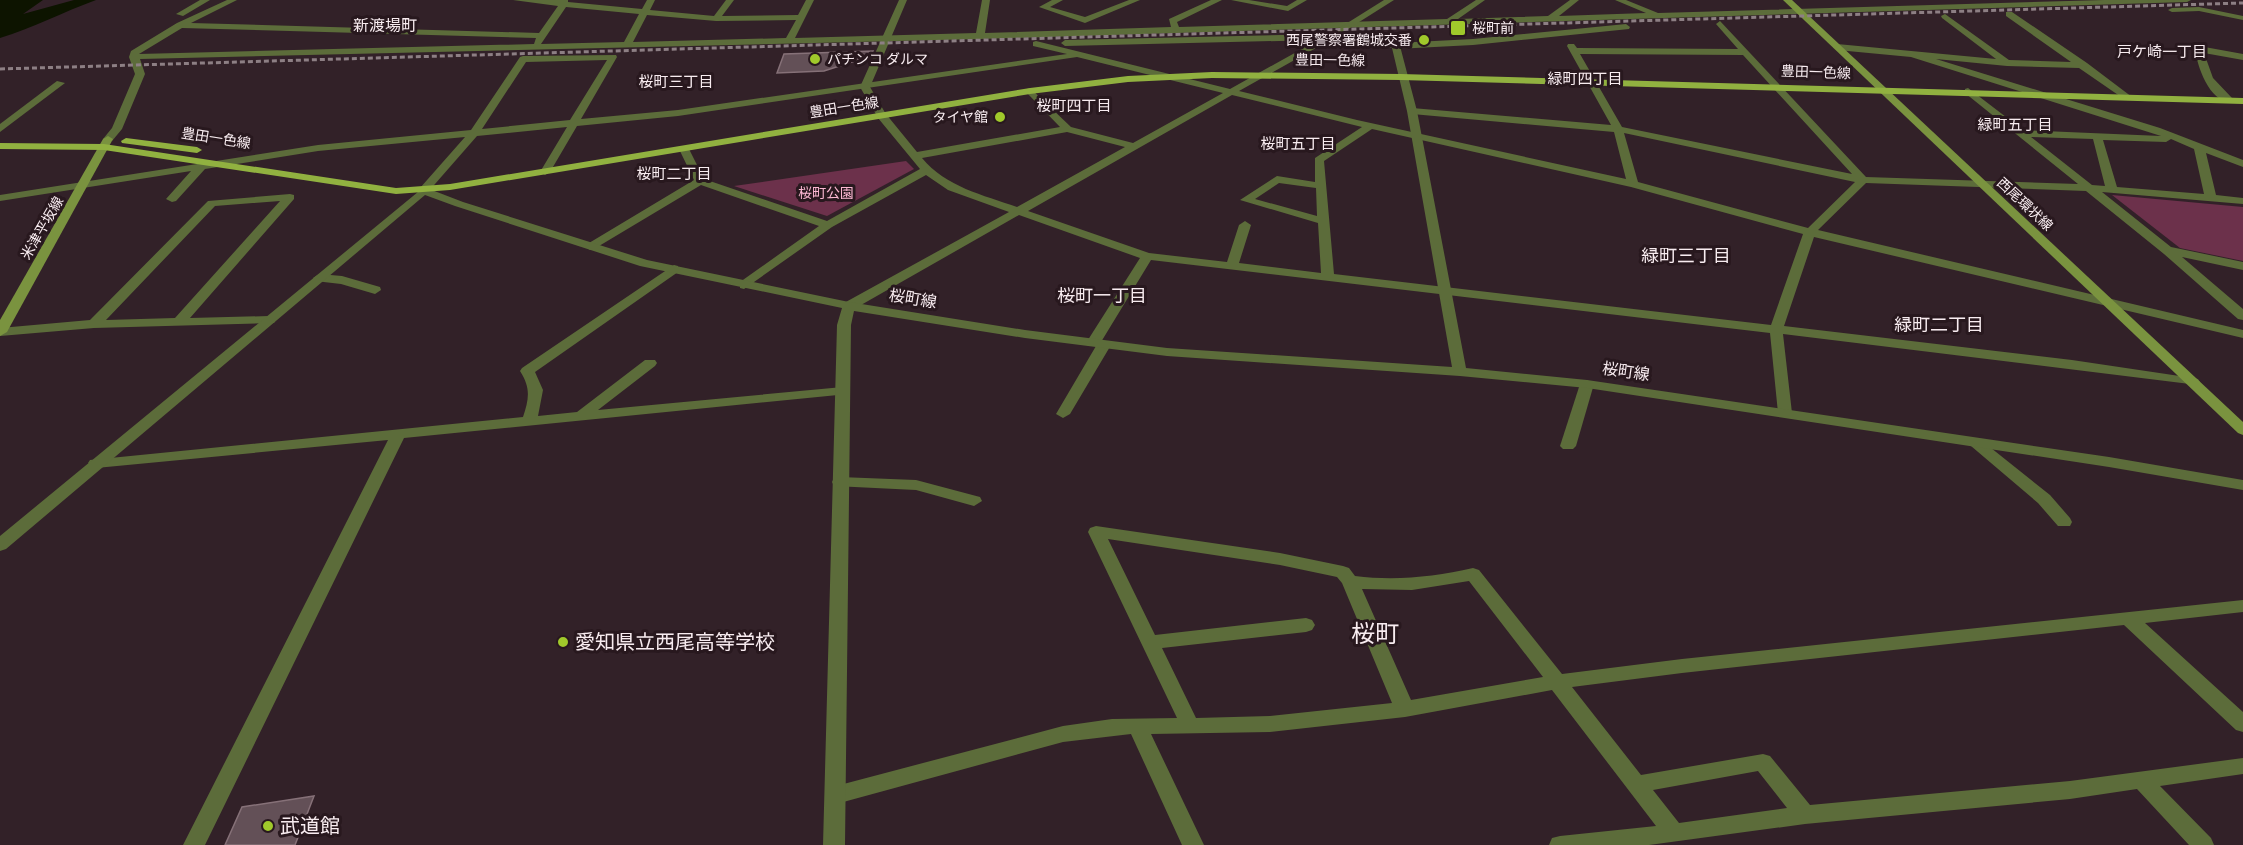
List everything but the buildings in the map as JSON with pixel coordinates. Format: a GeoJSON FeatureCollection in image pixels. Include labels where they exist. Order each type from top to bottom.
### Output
{"type":"FeatureCollection","features":[{"type":"Feature","properties":{"kind":"main road","name":"西尾環状線"},"geometry":{"type":"LineString","coordinates":[[1787,0],[2243,430]]}},
{"type":"Feature","properties":{"kind":"main road","name":"豊田一色線"},"geometry":{"type":"LineString","coordinates":[[0,146],[106,143],[221,164],[396,191],[424,190],[545,172],[1030,91],[1166,77],[1262,73],[2243,100]]}},
{"type":"Feature","properties":{"kind":"main road","name":"豊田一色線"},"geometry":{"type":"LineString","coordinates":[[0,139],[106,143],[255,159],[412,184],[424,190]]}},
{"type":"Feature","properties":{"kind":"main road","name":"米津平坂線"},"geometry":{"type":"LineString","coordinates":[[0,332],[106,143]]}},
{"type":"Feature","properties":{"kind":"street"},"geometry":{"type":"LineString","coordinates":[[168,20],[206,0]]}},
{"type":"Feature","properties":{"kind":"street"},"geometry":{"type":"LineString","coordinates":[[133,57],[138,49],[180,25],[233,0]]}},
{"type":"Feature","properties":{"kind":"street"},"geometry":{"type":"LineString","coordinates":[[516,0],[564,2],[716,19],[799,17]]}},
{"type":"Feature","properties":{"kind":"street"},"geometry":{"type":"LineString","coordinates":[[627,45],[651,0]]}},
{"type":"Feature","properties":{"kind":"street"},"geometry":{"type":"LineString","coordinates":[[716,19],[730,0]]}},
{"type":"Feature","properties":{"kind":"street"},"geometry":{"type":"LineString","coordinates":[[789,41],[799,17],[810,0]]}},
{"type":"Feature","properties":{"kind":"street"},"geometry":{"type":"LineString","coordinates":[[865,87],[884,48],[903,0]]}},
{"type":"Feature","properties":{"kind":"street"},"geometry":{"type":"LineString","coordinates":[[980,36],[986,0]]}},
{"type":"Feature","properties":{"kind":"street"},"geometry":{"type":"LineString","coordinates":[[1059,0],[1043,7],[1085,20],[1136,0]]}},
{"type":"Feature","properties":{"kind":"street"},"geometry":{"type":"LineString","coordinates":[[1176,29],[1172,21],[1218,0]]}},
{"type":"Feature","properties":{"kind":"street"},"geometry":{"type":"LineString","coordinates":[[1235,0],[1288,9],[1303,0]]}},
{"type":"Feature","properties":{"kind":"street"},"geometry":{"type":"LineString","coordinates":[[834,845],[844,325],[849,306],[1329,37],[1390,0]]}},
{"type":"Feature","properties":{"kind":"street"},"geometry":{"type":"LineString","coordinates":[[1448,22],[1481,0]]}},
{"type":"Feature","properties":{"kind":"street"},"geometry":{"type":"LineString","coordinates":[[1550,19],[1575,0]]}},
{"type":"Feature","properties":{"kind":"street"},"geometry":{"type":"LineString","coordinates":[[1619,0],[1631,1],[1658,16]]}},
{"type":"Feature","properties":{"kind":"street"},"geometry":{"type":"LineString","coordinates":[[1868,0],[1876,9]]}},
{"type":"Feature","properties":{"kind":"street"},"geometry":{"type":"LineString","coordinates":[[1952,0],[1960,7]]}},
{"type":"Feature","properties":{"kind":"street"},"geometry":{"type":"LineString","coordinates":[[133,57],[1658,16],[1719,15],[1807,19],[1876,9],[1960,7],[2029,2],[2187,0]]}},
{"type":"Feature","properties":{"kind":"street"},"geometry":{"type":"LineString","coordinates":[[534,48],[564,2]]}},
{"type":"Feature","properties":{"kind":"street"},"geometry":{"type":"LineString","coordinates":[[1832,21],[2243,8]]}},
{"type":"Feature","properties":{"kind":"street"},"geometry":{"type":"LineString","coordinates":[[1288,9],[1298,26]]}},
{"type":"Feature","properties":{"kind":"street"},"geometry":{"type":"LineString","coordinates":[[2199,9],[2243,18]]}},
{"type":"Feature","properties":{"kind":"street"},"geometry":{"type":"LineString","coordinates":[[2009,14],[2127,97]]}},
{"type":"Feature","properties":{"kind":"street"},"geometry":{"type":"LineString","coordinates":[[884,48],[1329,37],[1396,46],[1562,34],[1719,15],[1731,24]]}},
{"type":"Feature","properties":{"kind":"street"},"geometry":{"type":"LineString","coordinates":[[1719,15],[1744,51],[1863,180]]}},
{"type":"Feature","properties":{"kind":"street"},"geometry":{"type":"LineString","coordinates":[[1945,16],[2007,63]]}},
{"type":"Feature","properties":{"kind":"street"},"geometry":{"type":"LineString","coordinates":[[1085,20],[1088,32]]}},
{"type":"Feature","properties":{"kind":"street"},"geometry":{"type":"LineString","coordinates":[[180,25],[542,36]]}},
{"type":"Feature","properties":{"kind":"street"},"geometry":{"type":"LineString","coordinates":[[1562,34],[1593,82],[1618,129],[1633,184]]}},
{"type":"Feature","properties":{"kind":"street"},"geometry":{"type":"LineString","coordinates":[[1036,44],[1370,126],[1633,184],[1810,232],[2243,334]]}},
{"type":"Feature","properties":{"kind":"street"},"geometry":{"type":"LineString","coordinates":[[1396,46],[1401,76],[1412,111],[1443,291],[1460,372]]}},
{"type":"Feature","properties":{"kind":"street"},"geometry":{"type":"LineString","coordinates":[[1836,47],[2007,63],[2084,65]]}},
{"type":"Feature","properties":{"kind":"street"},"geometry":{"type":"LineString","coordinates":[[2229,100],[2220,94],[2201,68],[2199,50],[2243,57]]}},
{"type":"Feature","properties":{"kind":"street"},"geometry":{"type":"LineString","coordinates":[[1574,51],[1744,51]]}},
{"type":"Feature","properties":{"kind":"street"},"geometry":{"type":"LineString","coordinates":[[0,198],[356,142],[678,113],[1082,55]]}},
{"type":"Feature","properties":{"kind":"street"},"geometry":{"type":"LineString","coordinates":[[1914,55],[2184,140],[2243,164]]}},
{"type":"Feature","properties":{"kind":"street"},"geometry":{"type":"LineString","coordinates":[[106,143],[117,129],[140,74],[133,57]]}},
{"type":"Feature","properties":{"kind":"street"},"geometry":{"type":"LineString","coordinates":[[0,545],[424,190],[475,132],[523,59],[613,57],[545,172]]}},
{"type":"Feature","properties":{"kind":"street"},"geometry":{"type":"LineString","coordinates":[[0,129],[60,83]]}},
{"type":"Feature","properties":{"kind":"street"},"geometry":{"type":"LineString","coordinates":[[865,87],[882,116],[926,170],[952,188],[1146,256],[2072,364],[2193,382]]}},
{"type":"Feature","properties":{"kind":"street"},"geometry":{"type":"LineString","coordinates":[[1030,91],[1067,129]]}},
{"type":"Feature","properties":{"kind":"street"},"geometry":{"type":"LineString","coordinates":[[1968,92],[2168,250],[2243,316]]}},
{"type":"Feature","properties":{"kind":"street"},"geometry":{"type":"LineString","coordinates":[[1412,111],[1618,129],[1863,180],[2089,188],[2243,201]]}},
{"type":"Feature","properties":{"kind":"street"},"geometry":{"type":"LineString","coordinates":[[1328,277],[1319,160],[1370,126]]}},
{"type":"Feature","properties":{"kind":"street"},"geometry":{"type":"LineString","coordinates":[[915,156],[1067,129],[1133,146]]}},
{"type":"Feature","properties":{"kind":"street"},"geometry":{"type":"LineString","coordinates":[[2019,133],[2184,140]]}},
{"type":"Feature","properties":{"kind":"street"},"geometry":{"type":"LineString","coordinates":[[2097,136],[2112,190]]}},
{"type":"Feature","properties":{"kind":"street"},"geometry":{"type":"LineString","coordinates":[[2199,147],[2211,199]]}},
{"type":"Feature","properties":{"kind":"street"},"geometry":{"type":"LineString","coordinates":[[684,149],[700,182],[828,225]]}},
{"type":"Feature","properties":{"kind":"street"},"geometry":{"type":"LineString","coordinates":[[172,199],[201,167]]}},
{"type":"Feature","properties":{"kind":"street"},"geometry":{"type":"LineString","coordinates":[[744,285],[828,225],[926,170]]}},
{"type":"Feature","properties":{"kind":"street"},"geometry":{"type":"LineString","coordinates":[[1321,186],[1277,179],[1246,200],[1324,220]]}},
{"type":"Feature","properties":{"kind":"street"},"geometry":{"type":"LineString","coordinates":[[1785,413],[1776,330],[1810,232],[1863,180]]}},
{"type":"Feature","properties":{"kind":"street"},"geometry":{"type":"LineString","coordinates":[[590,246],[700,182]]}},
{"type":"Feature","properties":{"kind":"street","name":"桜町線"},"geometry":{"type":"LineString","coordinates":[[424,190],[590,246],[674,269],[849,306],[1099,344],[1167,352],[1460,372],[1587,384],[2243,485]]}},
{"type":"Feature","properties":{"kind":"street"},"geometry":{"type":"LineString","coordinates":[[94,324],[212,202],[290,197],[179,322]]}},
{"type":"Feature","properties":{"kind":"street"},"geometry":{"type":"LineString","coordinates":[[1232,266],[1245,225]]}},
{"type":"Feature","properties":{"kind":"street"},"geometry":{"type":"LineString","coordinates":[[2168,250],[2243,266]]}},
{"type":"Feature","properties":{"kind":"street"},"geometry":{"type":"LineString","coordinates":[[1063,414],[1146,256]]}},
{"type":"Feature","properties":{"kind":"street"},"geometry":{"type":"LineString","coordinates":[[529,422],[538,393],[535,382],[527,371],[674,269]]}},
{"type":"Feature","properties":{"kind":"street"},"geometry":{"type":"LineString","coordinates":[[319,278],[342,280],[375,290]]}},
{"type":"Feature","properties":{"kind":"street"},"geometry":{"type":"LineString","coordinates":[[0,332],[94,324],[269,320]]}},
{"type":"Feature","properties":{"kind":"street"},"geometry":{"type":"LineString","coordinates":[[581,416],[650,363]]}},
{"type":"Feature","properties":{"kind":"street"},"geometry":{"type":"LineString","coordinates":[[1568,446],[1587,384]]}},
{"type":"Feature","properties":{"kind":"street"},"geometry":{"type":"LineString","coordinates":[[96,463],[843,391]]}},
{"type":"Feature","properties":{"kind":"street"},"geometry":{"type":"LineString","coordinates":[[194,845],[398,434]]}},
{"type":"Feature","properties":{"kind":"street"},"geometry":{"type":"LineString","coordinates":[[1976,443],[2044,499],[2064,522]]}},
{"type":"Feature","properties":{"kind":"street"},"geometry":{"type":"LineString","coordinates":[[840,482],[916,485],[974,501]]}},
{"type":"Feature","properties":{"kind":"street"},"geometry":{"type":"LineString","coordinates":[[1191,727],[1096,532],[1280,559],[1343,572],[1350,581],[1405,709]]}},
{"type":"Feature","properties":{"kind":"street"},"geometry":{"type":"LineString","coordinates":[[1350,581],[1404,587],[1437,583],[1473,574],[1674,833]]}},
{"type":"Feature","properties":{"kind":"street"},"geometry":{"type":"LineString","coordinates":[[836,795],[1063,734],[1112,727],[1270,724],[1405,709],[1558,682],[2243,606]]}},
{"type":"Feature","properties":{"kind":"street"},"geometry":{"type":"LineString","coordinates":[[2127,618],[2243,724]]}},
{"type":"Feature","properties":{"kind":"street"},"geometry":{"type":"LineString","coordinates":[[1150,642],[1306,624]]}},
{"type":"Feature","properties":{"kind":"street"},"geometry":{"type":"LineString","coordinates":[[1138,727],[1192,845]]}},
{"type":"Feature","properties":{"kind":"street"},"geometry":{"type":"LineString","coordinates":[[1637,784],[1763,762],[1805,815]]}},
{"type":"Feature","properties":{"kind":"street"},"geometry":{"type":"LineString","coordinates":[[1560,845],[1674,833],[1805,815],[2142,781],[2243,766]]}},
{"type":"Feature","properties":{"kind":"street"},"geometry":{"type":"LineString","coordinates":[[2142,781],[2203,845]]}},
{"type":"Feature","properties":{"kind":"green space","name":"桜町公園"},"geometry":{"type":"Polygon","coordinates":[[[906,161],[914,169],[827,216],[734,186],[906,161]]]}},
{"type":"Feature","properties":{"kind":"green space"},"geometry":{"type":"Polygon","coordinates":[[[2112,195],[2243,207],[2243,261],[2180,248],[2112,195]]]}},
{"type":"Feature","properties":{"kind":"shaded area"},"geometry":{"type":"Polygon","coordinates":[[[0,0],[43,0],[23,14],[74,0],[96,0],[0,38],[0,0]]]}},
{"type":"Feature","properties":{"kind":"railway"},"geometry":{"type":"LineString","coordinates":[[0,69],[2243,3]]}},
{"type":"Feature","properties":{"kind":"place","name":"桜町前"},"geometry":{"type":"Point","coordinates":[1458,28]}},
{"type":"Feature","properties":{"kind":"place","name":"西尾警察署鶴城交番"},"geometry":{"type":"Point","coordinates":[1424,40]}},
{"type":"Feature","properties":{"kind":"place","name":"パチンコ ダルマ"},"geometry":{"type":"Point","coordinates":[815,59]}},
{"type":"Feature","properties":{"kind":"place","name":"タイヤ館"},"geometry":{"type":"Point","coordinates":[1000,117]}},
{"type":"Feature","properties":{"kind":"place","name":"愛知県立西尾高等学校"},"geometry":{"type":"Point","coordinates":[563,642]}},
{"type":"Feature","properties":{"kind":"place","name":"武道館"},"geometry":{"type":"Point","coordinates":[268,826]}},
{"type":"Feature","properties":{"kind":"district","name":"新渡場町"},"geometry":{"type":"Point","coordinates":[385,25]}},
{"type":"Feature","properties":{"kind":"district","name":"戸ケ崎一丁目"},"geometry":{"type":"Point","coordinates":[2162,52]}},
{"type":"Feature","properties":{"kind":"district","name":"緑町四丁目"},"geometry":{"type":"Point","coordinates":[1585,79]}},
{"type":"Feature","properties":{"kind":"district","name":"桜町三丁目"},"geometry":{"type":"Point","coordinates":[676,82]}},
{"type":"Feature","properties":{"kind":"district","name":"桜町四丁目"},"geometry":{"type":"Point","coordinates":[1074,106]}},
{"type":"Feature","properties":{"kind":"district","name":"緑町五丁目"},"geometry":{"type":"Point","coordinates":[2015,125]}},
{"type":"Feature","properties":{"kind":"district","name":"桜町五丁目"},"geometry":{"type":"Point","coordinates":[1298,144]}},
{"type":"Feature","properties":{"kind":"district","name":"桜町二丁目"},"geometry":{"type":"Point","coordinates":[674,174]}},
{"type":"Feature","properties":{"kind":"district","name":"緑町三丁目"},"geometry":{"type":"Point","coordinates":[1686,256]}},
{"type":"Feature","properties":{"kind":"district","name":"桜町一丁目"},"geometry":{"type":"Point","coordinates":[1102,296]}},
{"type":"Feature","properties":{"kind":"district","name":"緑町二丁目"},"geometry":{"type":"Point","coordinates":[1939,325]}},
{"type":"Feature","properties":{"kind":"district","name":"桜町"},"geometry":{"type":"Point","coordinates":[1375,634]}}]}
